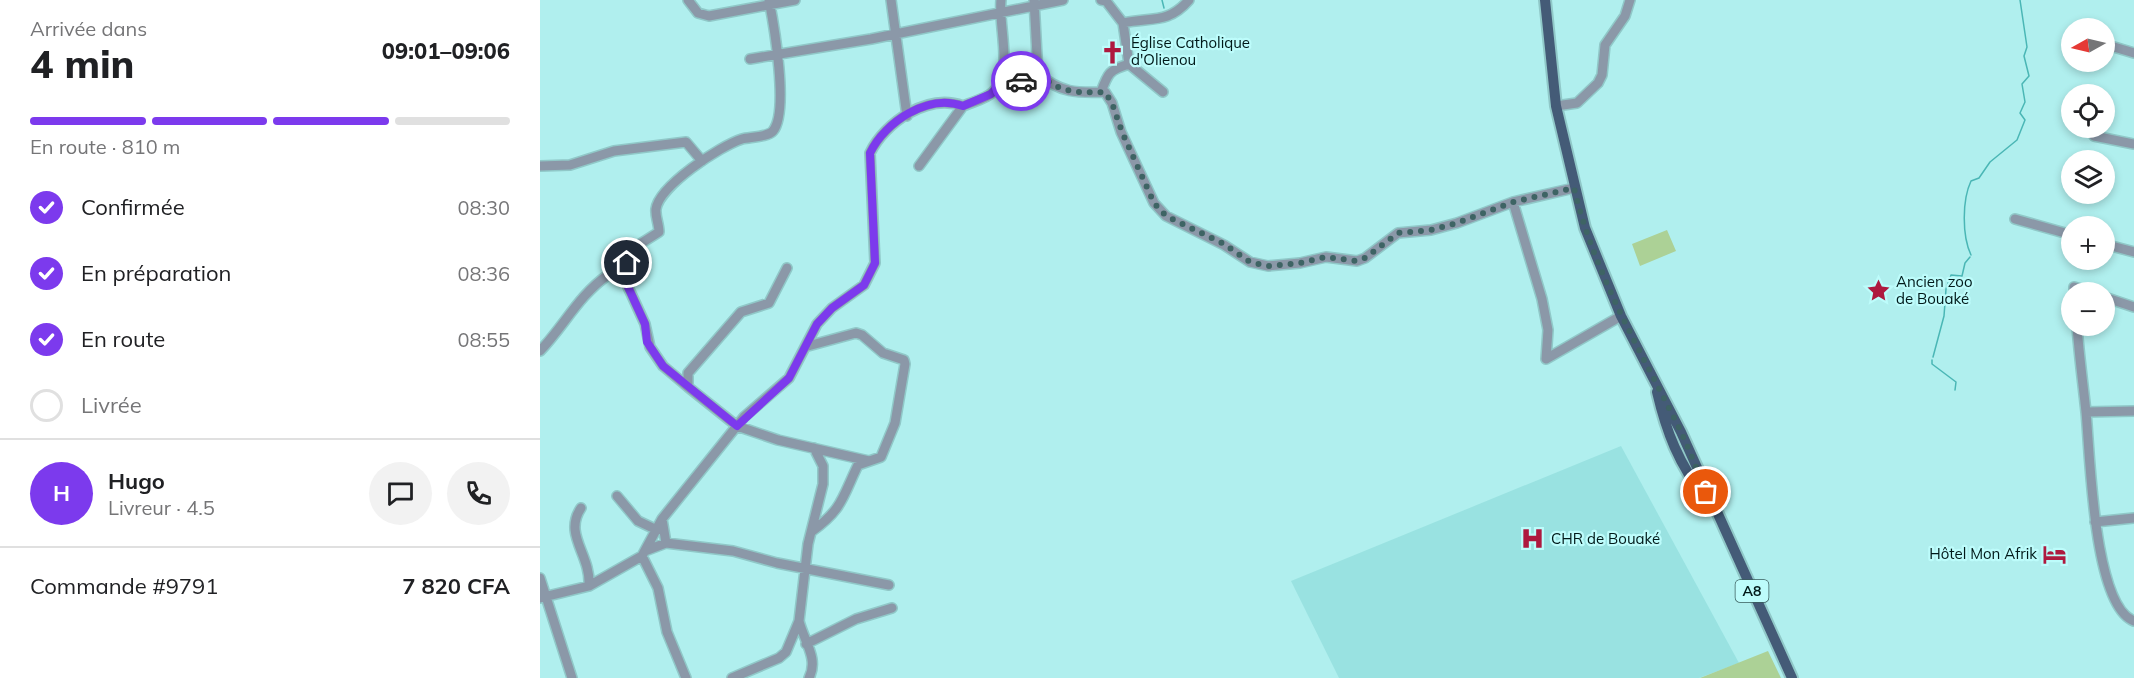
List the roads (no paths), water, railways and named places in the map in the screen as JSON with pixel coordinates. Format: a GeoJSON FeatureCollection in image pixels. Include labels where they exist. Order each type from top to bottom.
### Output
{"type":"FeatureCollection","features":[{"type":"Feature","properties":{"kind":"main road","name":"A8"},"geometry":{"type":"LineString","coordinates":[[1545,0],[1556,106],[1585,228],[1621,316],[1681,432],[1792,678]]}},
{"type":"Feature","properties":{"kind":"street"},"geometry":{"type":"LineString","coordinates":[[688,0],[698,13],[709,16],[770,2],[795,0]]}},
{"type":"Feature","properties":{"kind":"street"},"geometry":{"type":"LineString","coordinates":[[891,0],[907,116]]}},
{"type":"Feature","properties":{"kind":"street"},"geometry":{"type":"LineString","coordinates":[[919,166],[963,106],[991,94],[1000,84],[1004,64],[1001,0]]}},
{"type":"Feature","properties":{"kind":"street"},"geometry":{"type":"LineString","coordinates":[[750,59],[778,56],[895,34],[1034,3],[1063,0]]}},
{"type":"Feature","properties":{"kind":"street"},"geometry":{"type":"LineString","coordinates":[[1123,23],[1174,15],[1189,0]]}},
{"type":"Feature","properties":{"kind":"street"},"geometry":{"type":"LineString","coordinates":[[1556,106],[1577,103],[1599,83],[1605,45],[1625,16],[1630,0]]}},
{"type":"Feature","properties":{"kind":"street"},"geometry":{"type":"LineString","coordinates":[[770,2],[778,56],[781,102],[774,130],[740,140],[702,161],[684,177],[670,184],[655,211],[659,232],[632,249],[623,276],[645,324],[650,347],[663,366],[737,426],[869,461]]}},
{"type":"Feature","properties":{"kind":"street"},"geometry":{"type":"LineString","coordinates":[[1107,2],[1123,23],[1129,64],[1163,92]]}},
{"type":"Feature","properties":{"kind":"street"},"geometry":{"type":"LineString","coordinates":[[1034,3],[1038,74],[1048,83],[1079,94],[1105,92],[1112,103],[1122,132],[1154,203],[1166,216],[1224,244],[1250,262],[1268,266],[1300,263],[1326,257],[1357,261],[1365,258],[1398,233],[1431,230],[1513,202],[1574,188]]}},
{"type":"Feature","properties":{"kind":"street"},"geometry":{"type":"LineString","coordinates":[[2115,47],[2134,53]]}},
{"type":"Feature","properties":{"kind":"street"},"geometry":{"type":"LineString","coordinates":[[1101,92],[1107,76],[1113,69],[1129,64]]}},
{"type":"Feature","properties":{"kind":"street"},"geometry":{"type":"LineString","coordinates":[[1000,84],[1033,79],[1038,74]]}},
{"type":"Feature","properties":{"kind":"street"},"geometry":{"type":"LineString","coordinates":[[644,554],[662,519],[737,426],[789,378],[808,346],[817,324],[832,308],[864,285],[875,263],[870,153],[886,129],[934,103],[954,103],[963,106]]}},
{"type":"Feature","properties":{"kind":"street"},"geometry":{"type":"LineString","coordinates":[[2104,138],[2134,144]]}},
{"type":"Feature","properties":{"kind":"street"},"geometry":{"type":"LineString","coordinates":[[540,166],[570,165],[614,151],[686,142],[702,161]]}},
{"type":"Feature","properties":{"kind":"street"},"geometry":{"type":"LineString","coordinates":[[1513,202],[1542,299],[1548,330],[1546,359],[1621,316]]}},
{"type":"Feature","properties":{"kind":"street"},"geometry":{"type":"LineString","coordinates":[[2015,219],[2061,232]]}},
{"type":"Feature","properties":{"kind":"street"},"geometry":{"type":"LineString","coordinates":[[2115,247],[2134,252]]}},
{"type":"Feature","properties":{"kind":"street"},"geometry":{"type":"LineString","coordinates":[[688,387],[688,373],[741,312],[768,303],[787,268]]}},
{"type":"Feature","properties":{"kind":"street"},"geometry":{"type":"LineString","coordinates":[[540,351],[558,333],[576,303],[596,283],[608,275],[623,276]]}},
{"type":"Feature","properties":{"kind":"street"},"geometry":{"type":"LineString","coordinates":[[2115,301],[2134,307]]}},
{"type":"Feature","properties":{"kind":"street"},"geometry":{"type":"LineString","coordinates":[[808,346],[856,333],[862,335],[882,353],[904,360],[905,368],[895,423],[881,457],[858,465],[852,482],[833,516],[811,532]]}},
{"type":"Feature","properties":{"kind":"street"},"geometry":{"type":"LineString","coordinates":[[2078,336],[2095,522],[2108,581],[2116,604],[2134,621]]}},
{"type":"Feature","properties":{"kind":"street"},"geometry":{"type":"LineString","coordinates":[[2086,412],[2134,411]]}},
{"type":"Feature","properties":{"kind":"street"},"geometry":{"type":"LineString","coordinates":[[732,678],[779,658],[786,652],[799,621],[804,568],[823,484],[823,466],[814,448]]}},
{"type":"Feature","properties":{"kind":"street"},"geometry":{"type":"LineString","coordinates":[[617,496],[638,521],[657,530]]}},
{"type":"Feature","properties":{"kind":"street"},"geometry":{"type":"LineString","coordinates":[[581,508],[574,519],[575,537],[590,571],[589,586]]}},
{"type":"Feature","properties":{"kind":"street"},"geometry":{"type":"LineString","coordinates":[[2095,522],[2134,518]]}},
{"type":"Feature","properties":{"kind":"street"},"geometry":{"type":"LineString","coordinates":[[662,519],[666,543]]}},
{"type":"Feature","properties":{"kind":"street"},"geometry":{"type":"LineString","coordinates":[[543,597],[589,586],[666,543],[733,551],[890,585]]}},
{"type":"Feature","properties":{"kind":"street"},"geometry":{"type":"LineString","coordinates":[[644,554],[658,588],[667,632],[686,678]]}},
{"type":"Feature","properties":{"kind":"street"},"geometry":{"type":"LineString","coordinates":[[540,578],[543,597],[572,678]]}},
{"type":"Feature","properties":{"kind":"street"},"geometry":{"type":"LineString","coordinates":[[806,644],[856,619],[891,608]]}},
{"type":"Feature","properties":{"kind":"street"},"geometry":{"type":"LineString","coordinates":[[799,621],[814,663],[809,678]]}},
{"type":"Feature","properties":{"kind":"waterway"},"geometry":{"type":"LineString","coordinates":[[1162,0],[1164,8]]}},
{"type":"Feature","properties":{"kind":"waterway"},"geometry":{"type":"LineString","coordinates":[[1971,255],[1964,218],[1971,181],[1979,178],[1990,162],[2017,140],[2025,120],[2020,113],[2025,102],[2022,84],[2029,76],[2024,56],[2027,47],[2020,0]]}},
{"type":"Feature","properties":{"kind":"waterway"},"geometry":{"type":"LineString","coordinates":[[1933,357],[1944,316],[1946,289],[1951,275],[1962,276],[1965,263],[1970,257]]}},
{"type":"Feature","properties":{"kind":"waterway"},"geometry":{"type":"LineString","coordinates":[[1932,360],[1932,364],[1956,382],[1955,390]]}},
{"type":"Feature","properties":{"kind":"place","name":"Église Catholique d'Olienou"},"geometry":{"type":"Point","coordinates":[1113,52]}},
{"type":"Feature","properties":{"kind":"place","name":"Ancien zoo de Bouaké"},"geometry":{"type":"Point","coordinates":[1878,291]}},
{"type":"Feature","properties":{"kind":"place","name":"CHR de Bouaké"},"geometry":{"type":"Point","coordinates":[1533,539]}},
{"type":"Feature","properties":{"kind":"place","name":"Hôtel Mon Afrik"},"geometry":{"type":"Point","coordinates":[2055,554]}}]}
